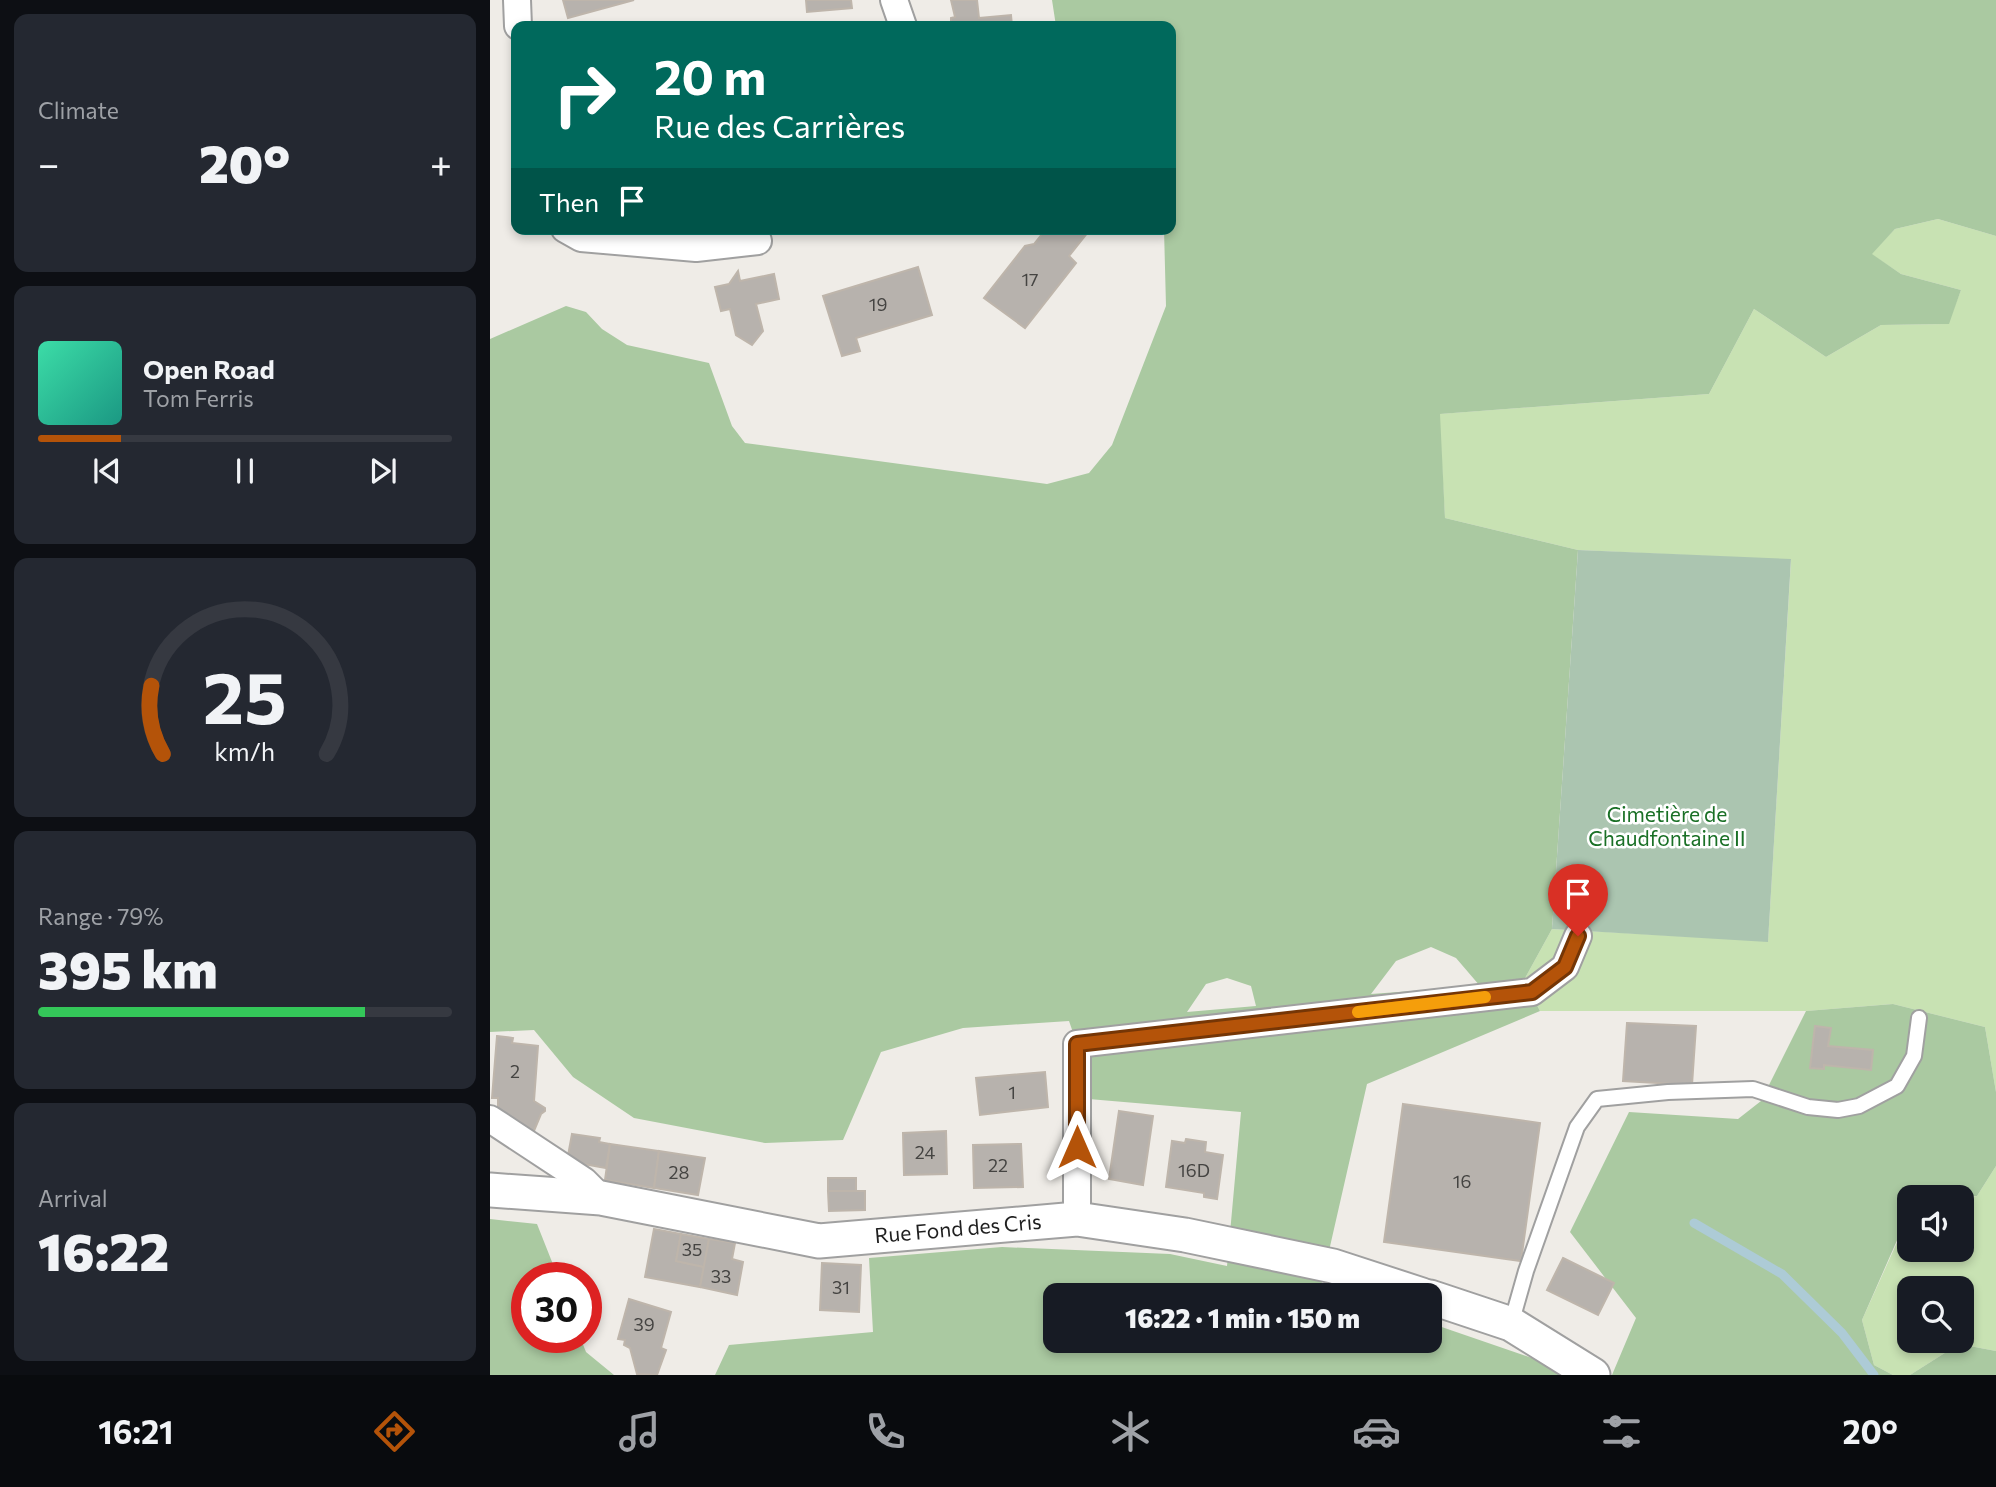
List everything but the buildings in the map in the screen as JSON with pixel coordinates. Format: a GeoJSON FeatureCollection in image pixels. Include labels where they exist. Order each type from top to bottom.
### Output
{"type":"FeatureCollection","features":[{"type":"Feature","properties":{"kind":"street"},"geometry":{"type":"LineString","coordinates":[[517,0],[518,21]]}},
{"type":"Feature","properties":{"kind":"street"},"geometry":{"type":"LineString","coordinates":[[894,0],[901,21]]}},
{"type":"Feature","properties":{"kind":"street"},"geometry":{"type":"LineString","coordinates":[[577,235],[696,248],[758,241]]}},
{"type":"Feature","properties":{"kind":"street"},"geometry":{"type":"LineString","coordinates":[[1077,1219],[1068,1045],[1532,992],[1565,967],[1578,936]]}},
{"type":"Feature","properties":{"kind":"street"},"geometry":{"type":"LineString","coordinates":[[490,1119],[584,1181],[601,1198]]}},
{"type":"Feature","properties":{"kind":"street","name":"Rue Fond des Cris"},"geometry":{"type":"LineString","coordinates":[[490,1190],[601,1198],[819,1241],[1077,1219],[1185,1235],[1333,1266],[1385,1283]]}},
{"type":"Feature","properties":{"kind":"street"},"geometry":{"type":"LineString","coordinates":[[1442,1301],[1511,1324],[1593,1375]]}},
{"type":"Feature","properties":{"kind":"lane"},"geometry":{"type":"LineString","coordinates":[[1511,1324],[1526,1271],[1577,1126],[1597,1099],[1668,1092],[1754,1089],[1808,1107],[1838,1110],[1859,1106],[1897,1086],[1914,1056],[1919,1018]]}},
{"type":"Feature","properties":{"kind":"green space"},"geometry":{"type":"Polygon","coordinates":[[[1052,0],[1996,0],[1996,236],[1938,219],[1895,229],[1872,254],[1901,274],[1961,290],[1949,324],[1881,325],[1826,357],[1754,309],[1709,394],[1440,414],[1445,518],[1578,550],[1552,929],[1524,980],[1540,1011],[1367,1084],[1322,1283],[1043,1283],[1043,1353],[1442,1353],[1442,1327],[1581,1375],[715,1375],[729,1345],[873,1332],[869,1258],[1002,1247],[1170,1254],[1227,1266],[1241,1112],[1077,1098],[1077,1044],[1069,1021],[963,1028],[881,1052],[843,1140],[765,1143],[634,1118],[573,1077],[534,1030],[490,1032],[490,339],[566,306],[586,312],[602,329],[627,345],[709,363],[732,426],[745,443],[1047,484],[1089,473],[1112,445],[1166,306],[1164,235],[1176,235],[1176,21],[1055,21],[1052,0]],[[1431,947],[1396,961],[1371,994],[1480,986],[1456,958],[1431,947]],[[1227,978],[1206,984],[1187,1012],[1256,1006],[1251,986],[1227,978]]]}},
{"type":"Feature","properties":{"kind":"green space"},"geometry":{"type":"Polygon","coordinates":[[[1938,219],[1996,236],[1996,1092],[1985,1027],[1893,1004],[1806,1011],[1540,1011],[1524,980],[1552,929],[1768,941],[1791,560],[1578,550],[1445,518],[1439,414],[1709,394],[1754,309],[1826,357],[1881,325],[1948,324],[1961,290],[1901,274],[1871,254],[1895,229],[1938,219]]]}},
{"type":"Feature","properties":{"kind":"green space","name":"Cimetière de Chaudfontaine II"},"geometry":{"type":"Polygon","coordinates":[[[1578,550],[1791,559],[1768,942],[1552,929],[1578,550]]]}},
{"type":"Feature","properties":{"kind":"green space"},"geometry":{"type":"Polygon","coordinates":[[[1893,1004],[1985,1027],[1996,1092],[1996,1166],[1977,1196],[1974,1196],[1974,1185],[1897,1185],[1897,1240],[1862,1320],[1874,1365],[1893,1375],[1612,1375],[1636,1318],[1570,1232],[1629,1112],[1738,1119],[1761,1101],[1806,1011],[1893,1004]]]}},
{"type":"Feature","properties":{"kind":"green space"},"geometry":{"type":"Polygon","coordinates":[[[1996,1166],[1996,1351],[1974,1347],[1974,1276],[1897,1276],[1897,1353],[1945,1353],[1910,1375],[1893,1375],[1874,1365],[1862,1320],[1897,1242],[1897,1262],[1974,1262],[1974,1196],[1977,1196],[1996,1166]]]}},
{"type":"Feature","properties":{"kind":"green space"},"geometry":{"type":"Polygon","coordinates":[[[490,1219],[537,1224],[552,1262],[511,1262],[511,1353],[587,1353],[614,1375],[490,1375],[490,1219]]]}},
{"type":"Feature","properties":{"kind":"green space"},"geometry":{"type":"Polygon","coordinates":[[[1974,1347],[1996,1351],[1996,1375],[1910,1375],[1945,1353],[1974,1353],[1974,1347]]]}},
{"type":"Feature","properties":{"kind":"waterway"},"geometry":{"type":"LineString","coordinates":[[1694,1223],[1782,1274],[1842,1333],[1874,1375]]}},
{"type":"Feature","properties":{"kind":"slow traffic"},"geometry":{"type":"LineString","coordinates":[[1358,1012],[1485,997]]}},
{"type":"Feature","properties":{"kind":"route"},"geometry":{"type":"LineString","coordinates":[[1077,1147],[1077,1044],[1532,992],[1565,967],[1578,936]]}}]}
